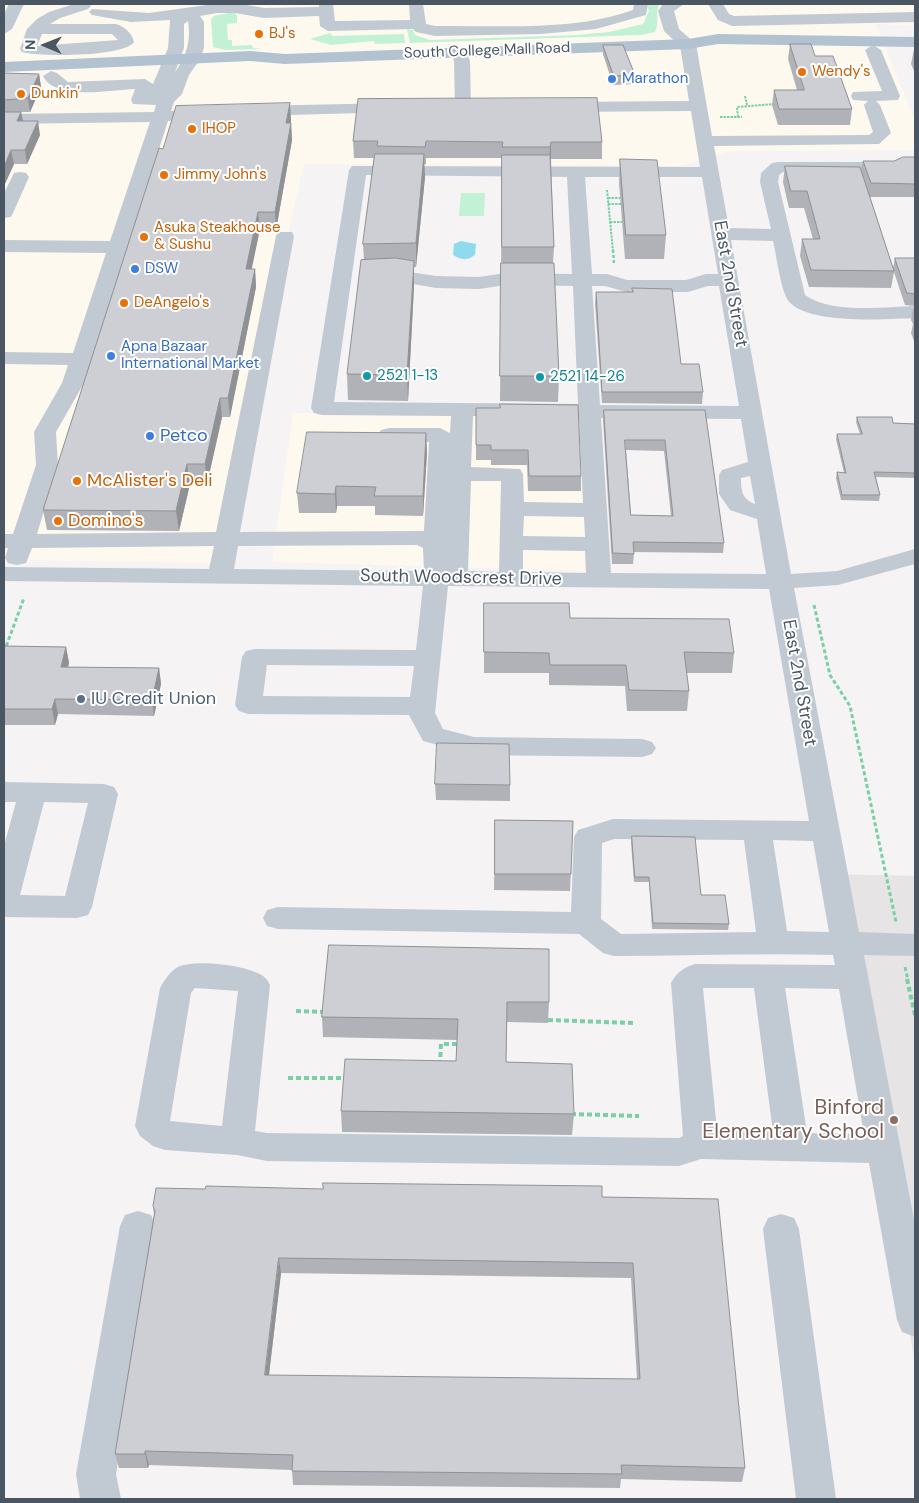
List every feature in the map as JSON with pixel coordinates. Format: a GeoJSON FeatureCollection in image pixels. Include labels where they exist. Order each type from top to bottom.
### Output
{"type":"FeatureCollection","features":[{"type":"Feature","properties":{"kind":"main road","name":"South College Mall Road"},"geometry":{"type":"LineString","coordinates":[[4,67],[179,64],[261,66],[285,59],[458,52],[688,44],[721,48],[773,44],[876,45],[915,42]]}},
{"type":"Feature","properties":{"kind":"main road","name":"South College Mall Road"},"geometry":{"type":"LineString","coordinates":[[876,45],[915,51]]}},
{"type":"Feature","properties":{"kind":"main road","name":"South College Mall Road"},"geometry":{"type":"LineString","coordinates":[[4,78],[51,76],[179,64]]}},
{"type":"Feature","properties":{"kind":"street"},"geometry":{"type":"LineString","coordinates":[[4,29],[16,4]]}},
{"type":"Feature","properties":{"kind":"street"},"geometry":{"type":"LineString","coordinates":[[111,15],[146,18],[186,14],[234,4]]}},
{"type":"Feature","properties":{"kind":"street"},"geometry":{"type":"LineString","coordinates":[[416,4],[418,24],[421,29],[435,31],[569,27],[632,16],[641,12],[641,4]]}},
{"type":"Feature","properties":{"kind":"street"},"geometry":{"type":"LineString","coordinates":[[677,4],[668,6],[666,11],[672,31],[688,44]]}},
{"type":"Feature","properties":{"kind":"street","name":"East 2nd Street"},"geometry":{"type":"LineString","coordinates":[[677,4],[685,10],[693,31],[688,44],[730,280],[780,582],[884,1149],[905,1212],[915,1320]]}},
{"type":"Feature","properties":{"kind":"street"},"geometry":{"type":"LineString","coordinates":[[716,4],[723,17],[732,22],[915,17]]}},
{"type":"Feature","properties":{"kind":"street"},"geometry":{"type":"LineString","coordinates":[[870,4],[879,17]]}},
{"type":"Feature","properties":{"kind":"street"},"geometry":{"type":"LineString","coordinates":[[35,29],[116,29],[125,37],[126,42],[118,46],[32,50],[28,48],[35,29],[50,16],[80,5],[111,15],[176,29]]}},
{"type":"Feature","properties":{"kind":"street"},"geometry":{"type":"LineString","coordinates":[[215,8],[235,8],[264,13],[326,7],[328,26],[418,24]]}},
{"type":"Feature","properties":{"kind":"street"},"geometry":{"type":"LineString","coordinates":[[179,64],[176,23],[186,14]]}},
{"type":"Feature","properties":{"kind":"street"},"geometry":{"type":"LineString","coordinates":[[8,574],[13,541],[47,465],[45,432],[73,383],[164,108],[159,89],[179,64],[196,47],[196,22],[193,17],[186,14]]}},
{"type":"Feature","properties":{"kind":"street"},"geometry":{"type":"LineString","coordinates":[[706,141],[873,140],[881,136],[882,128],[866,100],[892,96],[876,45]]}},
{"type":"Feature","properties":{"kind":"street"},"geometry":{"type":"LineString","coordinates":[[443,108],[471,108],[462,61],[458,52]]}},
{"type":"Feature","properties":{"kind":"street"},"geometry":{"type":"LineString","coordinates":[[51,76],[53,80],[65,87],[145,84],[139,100]]}},
{"type":"Feature","properties":{"kind":"street"},"geometry":{"type":"LineString","coordinates":[[4,119],[139,100],[164,108]]}},
{"type":"Feature","properties":{"kind":"street"},"geometry":{"type":"LineString","coordinates":[[4,106],[48,112],[73,120],[164,108],[221,112]]}},
{"type":"Feature","properties":{"kind":"street"},"geometry":{"type":"LineString","coordinates":[[546,107],[700,106]]}},
{"type":"Feature","properties":{"kind":"street"},"geometry":{"type":"LineString","coordinates":[[240,111],[413,108]]}},
{"type":"Feature","properties":{"kind":"street"},"geometry":{"type":"LineString","coordinates":[[66,138],[73,120]]}},
{"type":"Feature","properties":{"kind":"street"},"geometry":{"type":"LineString","coordinates":[[892,167],[793,166],[778,168],[770,173],[768,182],[796,297],[802,305],[827,311],[915,312]]}},
{"type":"Feature","properties":{"kind":"street"},"geometry":{"type":"LineString","coordinates":[[711,172],[358,170],[350,277],[322,408],[752,413]]}},
{"type":"Feature","properties":{"kind":"street"},"geometry":{"type":"LineString","coordinates":[[576,171],[591,411],[599,580]]}},
{"type":"Feature","properties":{"kind":"street"},"geometry":{"type":"LineString","coordinates":[[4,213],[20,177]]}},
{"type":"Feature","properties":{"kind":"street"},"geometry":{"type":"LineString","coordinates":[[722,234],[781,235]]}},
{"type":"Feature","properties":{"kind":"street"},"geometry":{"type":"LineString","coordinates":[[220,576],[285,236]]}},
{"type":"Feature","properties":{"kind":"street"},"geometry":{"type":"LineString","coordinates":[[4,246],[119,247]]}},
{"type":"Feature","properties":{"kind":"street"},"geometry":{"type":"LineString","coordinates":[[394,277],[436,282],[479,283],[506,279],[583,280],[611,276],[626,286],[688,286],[706,280],[730,280]]}},
{"type":"Feature","properties":{"kind":"street"},"geometry":{"type":"LineString","coordinates":[[4,358],[81,359]]}},
{"type":"Feature","properties":{"kind":"street"},"geometry":{"type":"LineString","coordinates":[[462,409],[459,474],[445,578],[427,658],[422,706],[422,713],[433,735],[474,746],[642,748]]}},
{"type":"Feature","properties":{"kind":"street"},"geometry":{"type":"LineString","coordinates":[[366,435],[440,435],[435,545],[445,578]]}},
{"type":"Feature","properties":{"kind":"street"},"geometry":{"type":"LineString","coordinates":[[761,467],[742,470],[730,475],[728,490],[733,502],[740,507],[769,514]]}},
{"type":"Feature","properties":{"kind":"street"},"geometry":{"type":"LineString","coordinates":[[459,474],[512,474],[511,579]]}},
{"type":"Feature","properties":{"kind":"street"},"geometry":{"type":"LineString","coordinates":[[512,509],[596,510]]}},
{"type":"Feature","properties":{"kind":"street"},"geometry":{"type":"LineString","coordinates":[[13,541],[421,538],[435,545]]}},
{"type":"Feature","properties":{"kind":"street"},"geometry":{"type":"LineString","coordinates":[[511,543],[597,544]]}},
{"type":"Feature","properties":{"kind":"street","name":"South Woodscrest Drive"},"geometry":{"type":"LineString","coordinates":[[8,574],[780,582],[838,578],[915,556]]}},
{"type":"Feature","properties":{"kind":"street"},"geometry":{"type":"LineString","coordinates":[[422,706],[248,705],[255,657],[427,658]]}},
{"type":"Feature","properties":{"kind":"street"},"geometry":{"type":"LineString","coordinates":[[4,792],[104,794],[77,907],[4,906]]}},
{"type":"Feature","properties":{"kind":"street"},"geometry":{"type":"LineString","coordinates":[[4,901],[32,792]]}},
{"type":"Feature","properties":{"kind":"street"},"geometry":{"type":"LineString","coordinates":[[586,923],[588,837],[612,829],[826,831]]}},
{"type":"Feature","properties":{"kind":"street"},"geometry":{"type":"LineString","coordinates":[[757,830],[773,942]]}},
{"type":"Feature","properties":{"kind":"street"},"geometry":{"type":"LineString","coordinates":[[278,918],[586,923],[614,945],[742,945],[773,942],[908,945]]}},
{"type":"Feature","properties":{"kind":"street"},"geometry":{"type":"LineString","coordinates":[[236,1141],[254,985],[240,978],[188,976],[176,988],[152,1126],[165,1136],[236,1141],[267,1147],[650,1152],[679,1152],[701,1145],[792,1145],[884,1149]]}},
{"type":"Feature","properties":{"kind":"street"},"geometry":{"type":"LineString","coordinates":[[701,1145],[687,983],[695,976],[853,977]]}},
{"type":"Feature","properties":{"kind":"street"},"geometry":{"type":"LineString","coordinates":[[768,976],[792,1145]]}},
{"type":"Feature","properties":{"kind":"street"},"geometry":{"type":"LineString","coordinates":[[102,1499],[99,1497],[96,1474],[138,1226]]}},
{"type":"Feature","properties":{"kind":"street"},"geometry":{"type":"LineString","coordinates":[[781,1229],[816,1499]]}},
{"type":"Feature","properties":{"kind":"path"},"geometry":{"type":"LineString","coordinates":[[745,96],[747,105]]}},
{"type":"Feature","properties":{"kind":"path"},"geometry":{"type":"LineString","coordinates":[[738,117],[736,108],[747,105],[778,104]]}},
{"type":"Feature","properties":{"kind":"path"},"geometry":{"type":"LineString","coordinates":[[720,117],[742,117]]}},
{"type":"Feature","properties":{"kind":"path"},"geometry":{"type":"LineString","coordinates":[[607,188],[611,276]]}},
{"type":"Feature","properties":{"kind":"path"},"geometry":{"type":"LineString","coordinates":[[608,198],[620,198]]}},
{"type":"Feature","properties":{"kind":"path"},"geometry":{"type":"LineString","coordinates":[[608,204],[621,204]]}},
{"type":"Feature","properties":{"kind":"path"},"geometry":{"type":"LineString","coordinates":[[610,222],[628,222]]}},
{"type":"Feature","properties":{"kind":"path"},"geometry":{"type":"LineString","coordinates":[[4,652],[24,598]]}},
{"type":"Feature","properties":{"kind":"path"},"geometry":{"type":"LineString","coordinates":[[814,605],[830,675],[850,706],[908,945],[915,1015]]}},
{"type":"Feature","properties":{"kind":"path"},"geometry":{"type":"LineString","coordinates":[[296,1011],[326,1012]]}},
{"type":"Feature","properties":{"kind":"path"},"geometry":{"type":"LineString","coordinates":[[548,1020],[633,1022]]}},
{"type":"Feature","properties":{"kind":"path"},"geometry":{"type":"LineString","coordinates":[[440,1070],[441,1044],[458,1044]]}},
{"type":"Feature","properties":{"kind":"path"},"geometry":{"type":"LineString","coordinates":[[288,1078],[356,1078]]}},
{"type":"Feature","properties":{"kind":"path"},"geometry":{"type":"LineString","coordinates":[[572,1114],[639,1116]]}},
{"type":"Feature","properties":{"kind":"shaded area"},"geometry":{"type":"Polygon","coordinates":[[[4,4],[915,4],[915,26],[876,24],[915,121],[915,150],[730,151],[681,166],[304,164],[212,563],[4,560],[4,4]]]}},
{"type":"Feature","properties":{"kind":"shaded area"},"geometry":{"type":"Polygon","coordinates":[[[293,413],[581,415],[590,571],[272,562],[293,413]]]}},
{"type":"Feature","properties":{"kind":"shaded area","name":"Binford Elementary School"},"geometry":{"type":"Polygon","coordinates":[[[829,874],[915,876],[915,1364],[829,874]]]}},
{"type":"Feature","properties":{"kind":"green space"},"geometry":{"type":"Polygon","coordinates":[[[647,4],[659,4],[657,25],[655,32],[641,35],[410,43],[407,29],[413,30],[415,35],[430,40],[577,35],[609,32],[643,24],[649,11],[647,4]]]}},
{"type":"Feature","properties":{"kind":"green space"},"geometry":{"type":"Polygon","coordinates":[[[233,12],[237,15],[237,23],[227,24],[228,40],[232,40],[232,46],[252,45],[253,48],[262,49],[225,50],[213,47],[211,19],[214,16],[233,12]]]}},
{"type":"Feature","properties":{"kind":"green space"},"geometry":{"type":"Polygon","coordinates":[[[330,33],[333,36],[404,34],[405,43],[375,44],[374,41],[331,45],[310,39],[330,33]]]}},
{"type":"Feature","properties":{"kind":"green space"},"geometry":{"type":"Polygon","coordinates":[[[461,193],[485,193],[484,216],[459,216],[461,193]]]}},
{"type":"Feature","properties":{"kind":"water"},"geometry":{"type":"Polygon","coordinates":[[[461,241],[476,244],[475,255],[464,259],[453,255],[454,244],[461,241]]]}},
{"type":"Feature","properties":{"kind":"building"},"geometry":{"type":"Polygon","coordinates":[[[790,44],[811,44],[815,56],[833,56],[852,109],[779,109],[774,90],[804,90],[790,44]]]}},
{"type":"Feature","properties":{"kind":"building"},"geometry":{"type":"Polygon","coordinates":[[[603,45],[623,45],[635,75],[614,76],[603,45]]]}},
{"type":"Feature","properties":{"kind":"building"},"geometry":{"type":"Polygon","coordinates":[[[4,73],[39,74],[28,98],[4,100],[4,73]]]}},
{"type":"Feature","properties":{"kind":"building"},"geometry":{"type":"Polygon","coordinates":[[[597,98],[602,142],[551,142],[550,147],[502,147],[503,142],[426,141],[425,147],[377,146],[378,141],[353,141],[358,99],[597,98]]]}},
{"type":"Feature","properties":{"kind":"building"},"geometry":{"type":"Polygon","coordinates":[[[290,103],[286,123],[291,123],[275,212],[258,212],[246,269],[255,269],[228,398],[220,398],[205,464],[187,464],[176,511],[43,510],[159,148],[163,149],[176,106],[290,103]]]}},
{"type":"Feature","properties":{"kind":"building"},"geometry":{"type":"Polygon","coordinates":[[[4,112],[21,112],[17,121],[38,121],[25,150],[11,150],[4,167],[4,112]]]}},
{"type":"Feature","properties":{"kind":"building"},"geometry":{"type":"Polygon","coordinates":[[[375,154],[424,154],[416,243],[363,244],[375,154]]]}},
{"type":"Feature","properties":{"kind":"building"},"geometry":{"type":"Polygon","coordinates":[[[502,155],[550,155],[554,247],[502,247],[502,155]]]}},
{"type":"Feature","properties":{"kind":"building"},"geometry":{"type":"Polygon","coordinates":[[[903,157],[915,157],[915,184],[871,183],[863,161],[894,161],[903,157]]]}},
{"type":"Feature","properties":{"kind":"building"},"geometry":{"type":"Polygon","coordinates":[[[620,159],[657,160],[666,235],[626,235],[620,159]]]}},
{"type":"Feature","properties":{"kind":"building"},"geometry":{"type":"Polygon","coordinates":[[[785,166],[860,167],[894,271],[811,270],[802,239],[820,239],[807,191],[791,191],[785,166]]]}},
{"type":"Feature","properties":{"kind":"building"},"geometry":{"type":"Polygon","coordinates":[[[396,258],[414,261],[407,375],[347,374],[361,260],[396,258]]]}},
{"type":"Feature","properties":{"kind":"building"},"geometry":{"type":"Polygon","coordinates":[[[895,258],[915,258],[915,294],[907,293],[895,258]]]}},
{"type":"Feature","properties":{"kind":"building"},"geometry":{"type":"Polygon","coordinates":[[[501,263],[554,263],[559,376],[500,376],[501,263]]]}},
{"type":"Feature","properties":{"kind":"building"},"geometry":{"type":"Polygon","coordinates":[[[632,288],[672,289],[681,364],[699,364],[703,392],[602,392],[596,292],[633,292],[632,288]]]}},
{"type":"Feature","properties":{"kind":"building"},"geometry":{"type":"Polygon","coordinates":[[[500,404],[578,405],[581,476],[529,476],[528,450],[491,450],[491,445],[476,445],[476,408],[500,408],[500,404]]]}},
{"type":"Feature","properties":{"kind":"building"},"geometry":{"type":"Polygon","coordinates":[[[604,410],[705,410],[724,543],[633,542],[634,554],[613,553],[604,410]],[[625,440],[631,515],[673,516],[665,440],[625,440]]]}},
{"type":"Feature","properties":{"kind":"building"},"geometry":{"type":"Polygon","coordinates":[[[857,417],[892,417],[893,423],[915,424],[915,473],[874,472],[880,495],[842,495],[837,472],[846,473],[837,434],[862,434],[857,417]]]}},
{"type":"Feature","properties":{"kind":"building"},"geometry":{"type":"Polygon","coordinates":[[[307,432],[426,433],[423,496],[374,496],[376,487],[336,486],[335,494],[297,493],[307,432]]]}},
{"type":"Feature","properties":{"kind":"building"},"geometry":{"type":"Polygon","coordinates":[[[484,603],[569,603],[570,618],[729,619],[734,653],[684,652],[689,691],[629,690],[626,665],[550,665],[549,653],[484,652],[484,603]]]}},
{"type":"Feature","properties":{"kind":"building","name":"IU Credit Union"},"geometry":{"type":"Polygon","coordinates":[[[4,646],[66,647],[61,667],[159,668],[152,700],[55,699],[52,709],[4,709],[4,646]]]}},
{"type":"Feature","properties":{"kind":"building"},"geometry":{"type":"Polygon","coordinates":[[[437,743],[509,744],[510,785],[435,784],[437,743]]]}},
{"type":"Feature","properties":{"kind":"building"},"geometry":{"type":"Polygon","coordinates":[[[495,820],[573,821],[571,874],[495,874],[495,820]]]}},
{"type":"Feature","properties":{"kind":"building"},"geometry":{"type":"Polygon","coordinates":[[[632,836],[695,837],[701,895],[725,895],[729,924],[653,923],[649,877],[635,877],[632,836]]]}},
{"type":"Feature","properties":{"kind":"building"},"geometry":{"type":"Polygon","coordinates":[[[329,945],[549,949],[549,1002],[507,1002],[506,1062],[572,1064],[574,1114],[341,1111],[345,1059],[456,1061],[458,1019],[322,1017],[329,945]]]}},
{"type":"Feature","properties":{"kind":"building"},"geometry":{"type":"Polygon","coordinates":[[[323,1183],[602,1186],[602,1197],[718,1199],[745,1468],[621,1465],[622,1474],[292,1471],[293,1455],[145,1451],[145,1454],[115,1454],[155,1211],[153,1206],[156,1188],[205,1189],[206,1186],[323,1189],[323,1183]],[[279,1258],[265,1375],[640,1379],[633,1263],[279,1258]]]}},
{"type":"Feature","properties":{"kind":"place","name":"BJ's"},"geometry":{"type":"Point","coordinates":[259,34]}},
{"type":"Feature","properties":{"kind":"place","name":"Wendy's"},"geometry":{"type":"Point","coordinates":[802,72]}},
{"type":"Feature","properties":{"kind":"place","name":"Marathon"},"geometry":{"type":"Point","coordinates":[612,79]}},
{"type":"Feature","properties":{"kind":"place","name":"Dunkin'"},"geometry":{"type":"Point","coordinates":[21,94]}},
{"type":"Feature","properties":{"kind":"place","name":"IHOP"},"geometry":{"type":"Point","coordinates":[192,129]}},
{"type":"Feature","properties":{"kind":"place","name":"Jimmy John's"},"geometry":{"type":"Point","coordinates":[164,175]}},
{"type":"Feature","properties":{"kind":"place","name":"Asuka Steakhouse & Sushu"},"geometry":{"type":"Point","coordinates":[144,237]}},
{"type":"Feature","properties":{"kind":"place","name":"DSW"},"geometry":{"type":"Point","coordinates":[135,269]}},
{"type":"Feature","properties":{"kind":"place","name":"DeAngelo's"},"geometry":{"type":"Point","coordinates":[124,303]}},
{"type":"Feature","properties":{"kind":"place","name":"Apna Bazaar International Market"},"geometry":{"type":"Point","coordinates":[111,356]}},
{"type":"Feature","properties":{"kind":"place","name":"2521 1-13"},"geometry":{"type":"Point","coordinates":[367,376]}},
{"type":"Feature","properties":{"kind":"place","name":"2521 14-26"},"geometry":{"type":"Point","coordinates":[540,377]}},
{"type":"Feature","properties":{"kind":"place","name":"Petco"},"geometry":{"type":"Point","coordinates":[150,436]}},
{"type":"Feature","properties":{"kind":"place","name":"McAlister's Deli"},"geometry":{"type":"Point","coordinates":[77,481]}},
{"type":"Feature","properties":{"kind":"place","name":"Domino's"},"geometry":{"type":"Point","coordinates":[58,521]}},
{"type":"Feature","properties":{"kind":"place","name":"IU Credit Union"},"geometry":{"type":"Point","coordinates":[81,699]}},
{"type":"Feature","properties":{"kind":"place","name":"Binford Elementary School"},"geometry":{"type":"Point","coordinates":[894,1120]}}]}
